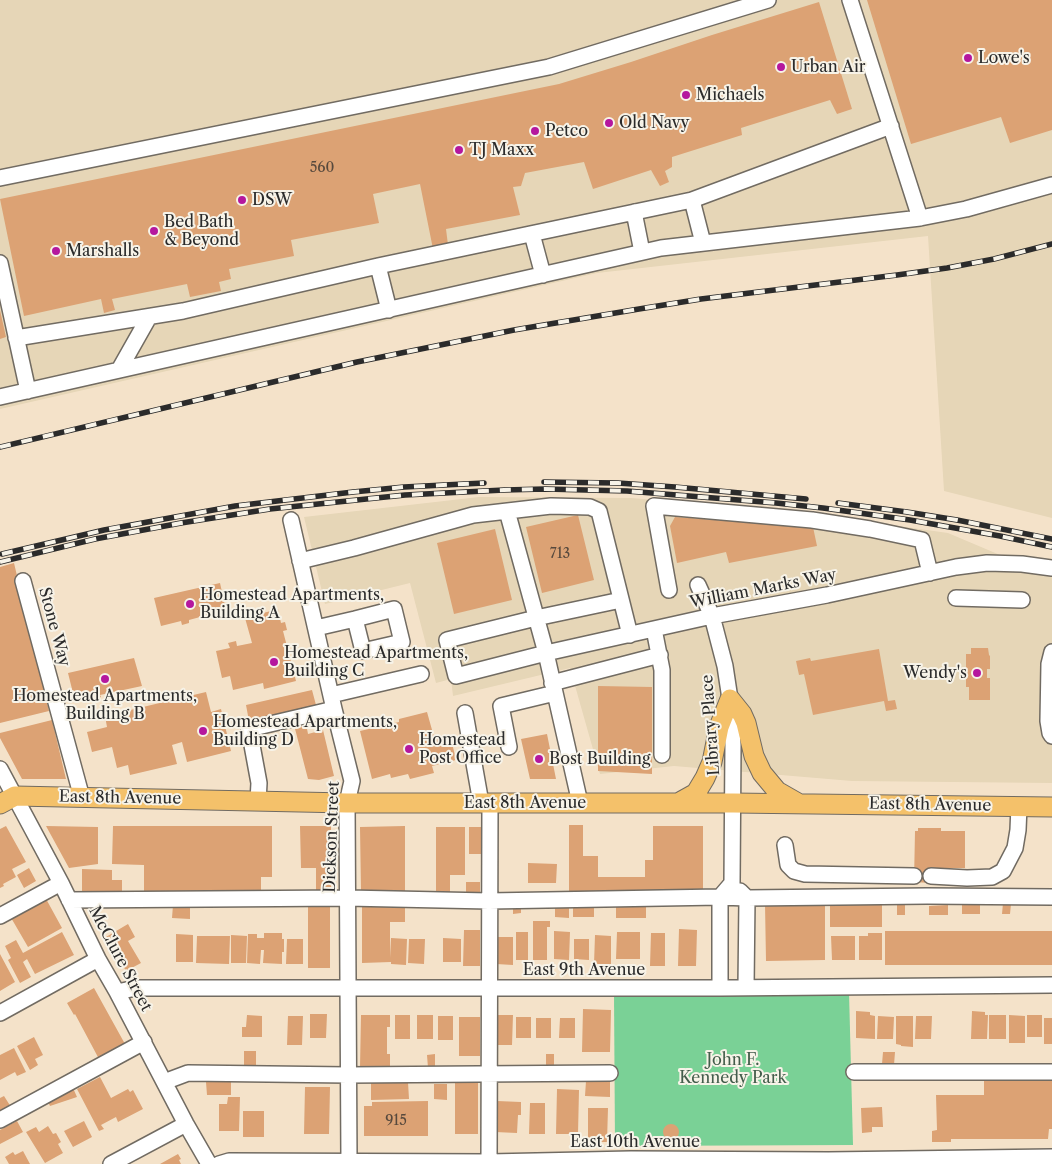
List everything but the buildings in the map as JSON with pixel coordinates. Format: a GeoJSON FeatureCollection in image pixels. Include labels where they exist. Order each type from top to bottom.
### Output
{"type":"FeatureCollection","features":[{"type":"Feature","properties":{"kind":"main road"},"geometry":{"type":"LineString","coordinates":[[678,803],[696,792],[705,778],[712,762],[719,727],[730,699],[742,714],[754,756],[762,773],[777,791],[798,804]]}},
{"type":"Feature","properties":{"kind":"main road","name":"East 8th Avenue"},"geometry":{"type":"LineString","coordinates":[[8,800],[82,798],[347,802],[733,803],[1052,807]]}},
{"type":"Feature","properties":{"kind":"street"},"geometry":{"type":"LineString","coordinates":[[0,178],[549,67],[768,0]]}},
{"type":"Feature","properties":{"kind":"street"},"geometry":{"type":"LineString","coordinates":[[850,0],[920,218]]}},
{"type":"Feature","properties":{"kind":"street"},"geometry":{"type":"LineString","coordinates":[[16,338],[182,311],[378,266],[692,200],[891,126]]}},
{"type":"Feature","properties":{"kind":"street"},"geometry":{"type":"LineString","coordinates":[[0,397],[661,248],[920,218],[966,209],[1052,185]]}},
{"type":"Feature","properties":{"kind":"street"},"geometry":{"type":"LineString","coordinates":[[692,200],[703,243]]}},
{"type":"Feature","properties":{"kind":"street"},"geometry":{"type":"LineString","coordinates":[[634,212],[642,252]]}},
{"type":"Feature","properties":{"kind":"street"},"geometry":{"type":"LineString","coordinates":[[532,234],[543,275]]}},
{"type":"Feature","properties":{"kind":"street"},"geometry":{"type":"LineString","coordinates":[[0,263],[28,391]]}},
{"type":"Feature","properties":{"kind":"street"},"geometry":{"type":"LineString","coordinates":[[378,266],[389,310]]}},
{"type":"Feature","properties":{"kind":"street"},"geometry":{"type":"LineString","coordinates":[[119,370],[148,317]]}},
{"type":"Feature","properties":{"kind":"street"},"geometry":{"type":"LineString","coordinates":[[300,561],[473,515],[551,506],[590,507],[599,511],[630,635]]}},
{"type":"Feature","properties":{"kind":"street"},"geometry":{"type":"LineString","coordinates":[[669,590],[654,506],[812,520],[870,529],[922,540],[930,573]]}},
{"type":"Feature","properties":{"kind":"street"},"geometry":{"type":"LineString","coordinates":[[507,511],[546,653],[580,802]]}},
{"type":"Feature","properties":{"kind":"street","name":"Dickson Street"},"geometry":{"type":"LineString","coordinates":[[291,520],[352,781],[347,802],[349,1162]]}},
{"type":"Feature","properties":{"kind":"street","name":"William Marks Way"},"geometry":{"type":"LineString","coordinates":[[536,618],[447,640],[456,676],[546,653],[712,616],[827,595],[956,567],[987,563],[1022,564],[1052,568]]}},
{"type":"Feature","properties":{"kind":"street","name":"Stone Way"},"geometry":{"type":"LineString","coordinates":[[23,581],[82,798]]}},
{"type":"Feature","properties":{"kind":"street","name":"Library Place"},"geometry":{"type":"LineString","coordinates":[[698,584],[712,616],[725,666],[730,699],[733,745],[732,883]]}},
{"type":"Feature","properties":{"kind":"street"},"geometry":{"type":"LineString","coordinates":[[956,598],[1022,600]]}},
{"type":"Feature","properties":{"kind":"street"},"geometry":{"type":"LineString","coordinates":[[536,618],[622,600]]}},
{"type":"Feature","properties":{"kind":"street"},"geometry":{"type":"LineString","coordinates":[[316,628],[355,619]]}},
{"type":"Feature","properties":{"kind":"street"},"geometry":{"type":"LineString","coordinates":[[654,629],[662,670],[662,755]]}},
{"type":"Feature","properties":{"kind":"street"},"geometry":{"type":"LineString","coordinates":[[1052,652],[1049,664],[1048,721],[1052,736]]}},
{"type":"Feature","properties":{"kind":"street"},"geometry":{"type":"LineString","coordinates":[[509,747],[501,706],[660,655]]}},
{"type":"Feature","properties":{"kind":"street"},"geometry":{"type":"LineString","coordinates":[[258,801],[259,783],[249,729],[421,674]]}},
{"type":"Feature","properties":{"kind":"street"},"geometry":{"type":"LineString","coordinates":[[464,713],[485,803],[489,901],[489,1163]]}},
{"type":"Feature","properties":{"kind":"street","name":"McClure Street"},"geometry":{"type":"LineString","coordinates":[[0,769],[8,800],[61,883],[98,959],[144,1042],[186,1124],[210,1164]]}},
{"type":"Feature","properties":{"kind":"street"},"geometry":{"type":"LineString","coordinates":[[931,876],[992,877],[1003,871],[1015,848],[1019,806]]}},
{"type":"Feature","properties":{"kind":"street"},"geometry":{"type":"LineString","coordinates":[[786,845],[788,865],[794,871],[805,874],[914,876]]}},
{"type":"Feature","properties":{"kind":"street"},"geometry":{"type":"LineString","coordinates":[[0,916],[61,883]]}},
{"type":"Feature","properties":{"kind":"street"},"geometry":{"type":"LineString","coordinates":[[720,988],[720,896],[732,883],[747,898],[746,987]]}},
{"type":"Feature","properties":{"kind":"street"},"geometry":{"type":"LineString","coordinates":[[69,900],[347,898],[489,901],[720,896],[747,898],[1052,897]]}},
{"type":"Feature","properties":{"kind":"street"},"geometry":{"type":"LineString","coordinates":[[0,1013],[98,959]]}},
{"type":"Feature","properties":{"kind":"street","name":"East 9th Avenue"},"geometry":{"type":"LineString","coordinates":[[117,992],[136,988],[720,988],[1052,985]]}},
{"type":"Feature","properties":{"kind":"street"},"geometry":{"type":"LineString","coordinates":[[0,1120],[144,1042]]}},
{"type":"Feature","properties":{"kind":"street"},"geometry":{"type":"LineString","coordinates":[[164,1082],[188,1072],[348,1075],[610,1073]]}},
{"type":"Feature","properties":{"kind":"street"},"geometry":{"type":"LineString","coordinates":[[854,1072],[1052,1072]]}},
{"type":"Feature","properties":{"kind":"street"},"geometry":{"type":"LineString","coordinates":[[111,1164],[186,1124]]}},
{"type":"Feature","properties":{"kind":"street","name":"East 10th Avenue"},"geometry":{"type":"LineString","coordinates":[[220,1164],[229,1161],[489,1163],[631,1161],[840,1162],[1052,1157]]}},
{"type":"Feature","properties":{"kind":"shaded area"},"geometry":{"type":"Polygon","coordinates":[[[0,0],[1052,0],[1052,518],[944,491],[928,236],[597,273],[0,409],[0,0]]]}},
{"type":"Feature","properties":{"kind":"shaded area"},"geometry":{"type":"Polygon","coordinates":[[[479,497],[631,498],[785,510],[948,533],[1052,576],[1052,783],[852,781],[674,766],[600,774],[570,668],[453,696],[451,679],[436,683],[410,583],[325,604],[304,517],[479,497]]]}},
{"type":"Feature","properties":{"kind":"green space","name":"John F. Kennedy Park"},"geometry":{"type":"Polygon","coordinates":[[[849,992],[853,1145],[615,1146],[614,993],[849,992]]]}},
{"type":"Feature","properties":{"kind":"railway"},"geometry":{"type":"LineString","coordinates":[[0,447],[357,362],[514,330],[701,299],[947,268],[994,259],[1052,244]]}},
{"type":"Feature","properties":{"kind":"railway"},"geometry":{"type":"LineString","coordinates":[[544,482],[618,483],[806,499]]}},
{"type":"Feature","properties":{"kind":"railway"},"geometry":{"type":"LineString","coordinates":[[2,554],[104,530],[235,506],[404,487],[484,483]]}},
{"type":"Feature","properties":{"kind":"railway"},"geometry":{"type":"LineString","coordinates":[[0,562],[95,539],[270,509],[405,495],[545,489],[627,491],[823,508],[910,520],[1052,547]]}},
{"type":"Feature","properties":{"kind":"railway"},"geometry":{"type":"LineString","coordinates":[[838,503],[957,520],[1052,539]]}},
{"type":"Feature","properties":{"kind":"place","name":"Lowe's"},"geometry":{"type":"Point","coordinates":[968,58]}},
{"type":"Feature","properties":{"kind":"place","name":"Urban Air"},"geometry":{"type":"Point","coordinates":[781,67]}},
{"type":"Feature","properties":{"kind":"place","name":"Michaels"},"geometry":{"type":"Point","coordinates":[686,95]}},
{"type":"Feature","properties":{"kind":"place","name":"Old Navy"},"geometry":{"type":"Point","coordinates":[609,123]}},
{"type":"Feature","properties":{"kind":"place","name":"Petco"},"geometry":{"type":"Point","coordinates":[535,131]}},
{"type":"Feature","properties":{"kind":"place","name":"TJ Maxx"},"geometry":{"type":"Point","coordinates":[459,150]}},
{"type":"Feature","properties":{"kind":"place","name":"DSW"},"geometry":{"type":"Point","coordinates":[242,200]}},
{"type":"Feature","properties":{"kind":"place","name":"Bed Bath & Beyond"},"geometry":{"type":"Point","coordinates":[154,231]}},
{"type":"Feature","properties":{"kind":"place","name":"Marshalls"},"geometry":{"type":"Point","coordinates":[56,251]}},
{"type":"Feature","properties":{"kind":"place","name":"Homestead Apartments, Building A"},"geometry":{"type":"Point","coordinates":[190,604]}},
{"type":"Feature","properties":{"kind":"place","name":"Homestead Apartments, Building C"},"geometry":{"type":"Point","coordinates":[274,662]}},
{"type":"Feature","properties":{"kind":"place","name":"Wendy's"},"geometry":{"type":"Point","coordinates":[977,673]}},
{"type":"Feature","properties":{"kind":"place","name":"Homestead Apartments, Building B"},"geometry":{"type":"Point","coordinates":[105,679]}},
{"type":"Feature","properties":{"kind":"place","name":"Homestead Apartments, Building D"},"geometry":{"type":"Point","coordinates":[203,731]}},
{"type":"Feature","properties":{"kind":"place","name":"Homestead Post Office"},"geometry":{"type":"Point","coordinates":[409,749]}},
{"type":"Feature","properties":{"kind":"place","name":"Bost Building"},"geometry":{"type":"Point","coordinates":[539,759]}}]}
